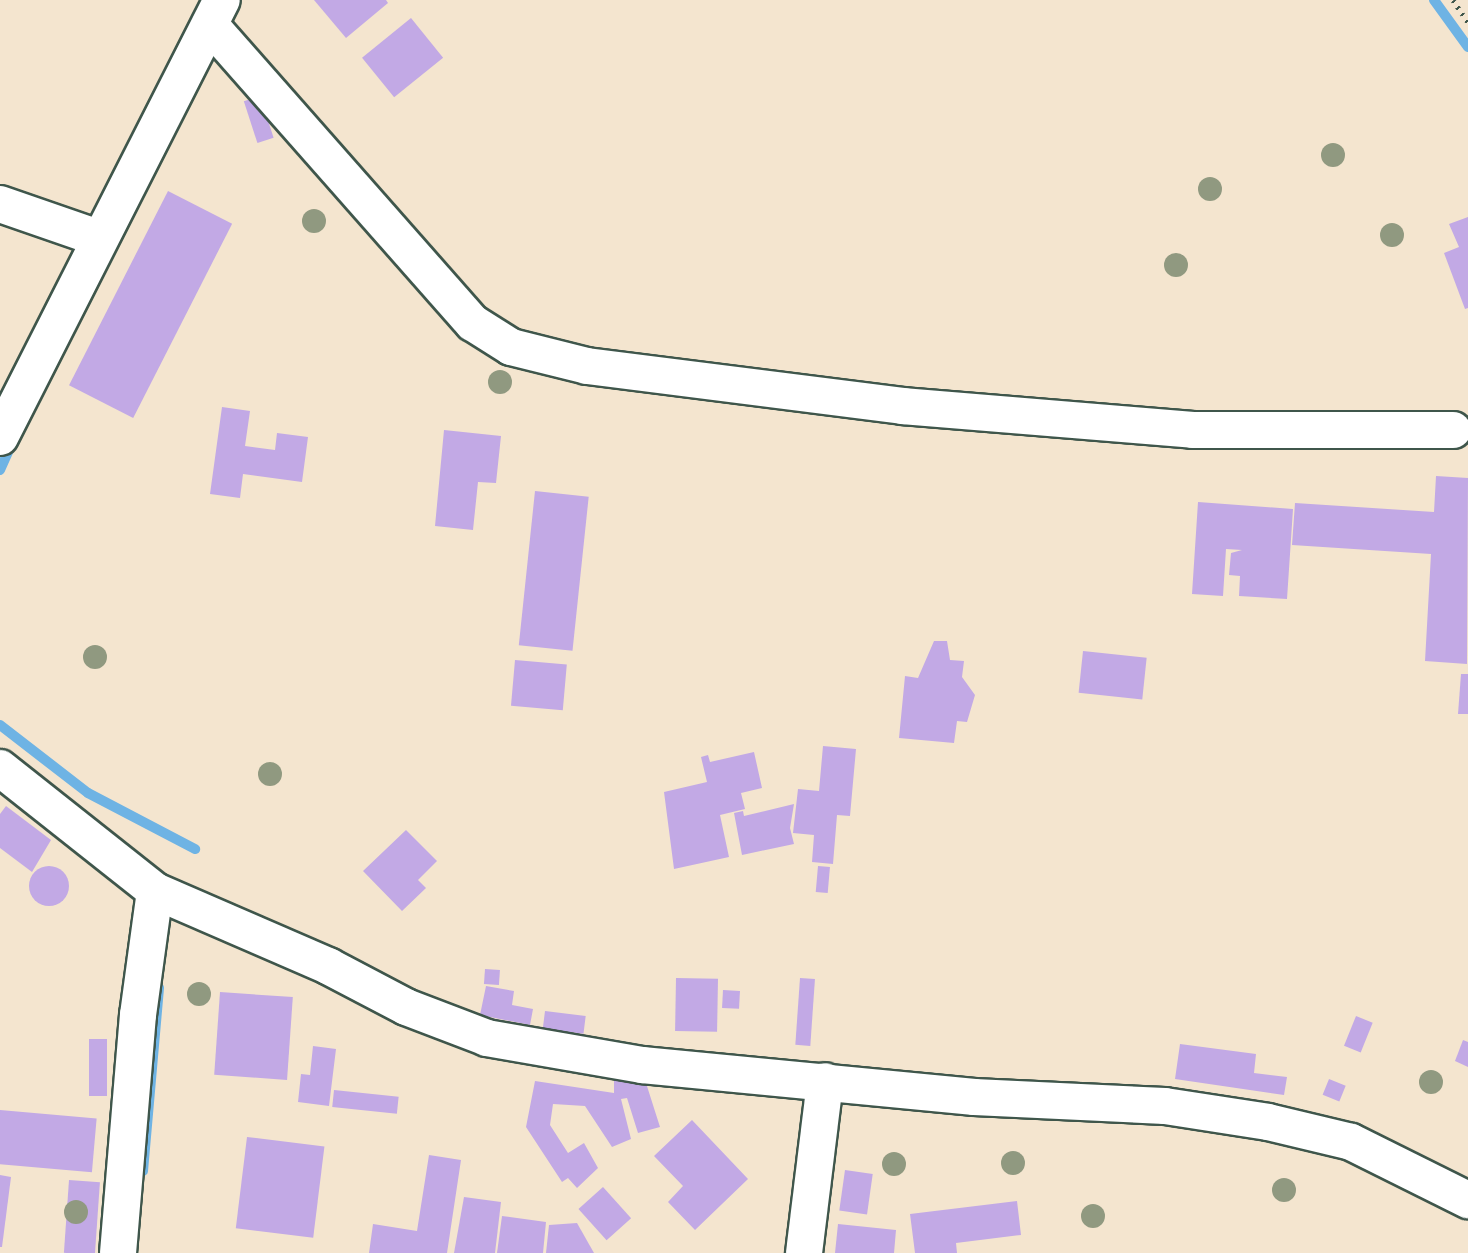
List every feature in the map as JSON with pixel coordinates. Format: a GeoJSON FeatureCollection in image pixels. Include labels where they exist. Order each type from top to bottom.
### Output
{"type":"FeatureCollection","features":[{"type":"Feature","properties":{"kind":"street"},"geometry":{"type":"LineString","coordinates":[[0,437],[98,238],[216,12],[473,323],[511,347],[587,366],[902,406],[1193,430],[1453,430]]}},
{"type":"Feature","properties":{"kind":"street"},"geometry":{"type":"LineString","coordinates":[[0,204],[98,238]]}},
{"type":"Feature","properties":{"kind":"street"},"geometry":{"type":"LineString","coordinates":[[0,768],[155,891],[328,966],[406,1007],[487,1038],[642,1065],[974,1097],[1165,1106],[1268,1122],[1351,1142],[1468,1200]]}},
{"type":"Feature","properties":{"kind":"street"},"geometry":{"type":"LineString","coordinates":[[118,1253],[138,1015],[155,891]]}},
{"type":"Feature","properties":{"kind":"street"},"geometry":{"type":"LineString","coordinates":[[804,1253],[825,1081]]}},
{"type":"Feature","properties":{"kind":"path"},"geometry":{"type":"LineString","coordinates":[[1453,0],[1468,22]]}},
{"type":"Feature","properties":{"kind":"building"},"geometry":{"type":"Polygon","coordinates":[[[314,0],[386,0],[388,3],[346,38],[314,0]]]}},
{"type":"Feature","properties":{"kind":"building"},"geometry":{"type":"Polygon","coordinates":[[[411,18],[443,58],[394,97],[362,58],[411,18]]]}},
{"type":"Feature","properties":{"kind":"building"},"geometry":{"type":"Polygon","coordinates":[[[260,96],[274,138],[257,143],[244,101],[260,96]]]}},
{"type":"Feature","properties":{"kind":"building"},"geometry":{"type":"Polygon","coordinates":[[[168,191],[232,224],[133,418],[69,385],[168,191]]]}},
{"type":"Feature","properties":{"kind":"building"},"geometry":{"type":"Polygon","coordinates":[[[1468,217],[1468,308],[1465,309],[1444,253],[1459,247],[1449,224],[1468,217]]]}},
{"type":"Feature","properties":{"kind":"building"},"geometry":{"type":"Polygon","coordinates":[[[222,407],[250,411],[245,446],[275,450],[277,433],[308,437],[302,482],[243,474],[240,498],[210,494],[222,407]]]}},
{"type":"Feature","properties":{"kind":"building"},"geometry":{"type":"Polygon","coordinates":[[[444,430],[501,436],[496,483],[478,482],[473,530],[435,526],[444,430]]]}},
{"type":"Feature","properties":{"kind":"building"},"geometry":{"type":"Polygon","coordinates":[[[1436,476],[1468,478],[1467,664],[1425,661],[1431,554],[1292,545],[1295,503],[1434,512],[1436,476]]]}},
{"type":"Feature","properties":{"kind":"building"},"geometry":{"type":"Polygon","coordinates":[[[535,491],[589,497],[573,651],[519,645],[535,491]]]}},
{"type":"Feature","properties":{"kind":"building"},"geometry":{"type":"Polygon","coordinates":[[[1198,502],[1293,509],[1287,599],[1239,596],[1240,576],[1229,575],[1231,553],[1242,550],[1226,549],[1223,596],[1192,594],[1198,502]]]}},
{"type":"Feature","properties":{"kind":"building"},"geometry":{"type":"Polygon","coordinates":[[[934,641],[947,641],[950,660],[964,661],[962,677],[975,695],[967,722],[957,721],[954,743],[899,738],[905,676],[918,678],[934,641]]]}},
{"type":"Feature","properties":{"kind":"building"},"geometry":{"type":"Polygon","coordinates":[[[1083,651],[1147,658],[1142,699],[1079,693],[1083,651]]]}},
{"type":"Feature","properties":{"kind":"building"},"geometry":{"type":"Polygon","coordinates":[[[515,660],[567,665],[563,710],[511,706],[515,660]]]}},
{"type":"Feature","properties":{"kind":"building"},"geometry":{"type":"Polygon","coordinates":[[[1461,674],[1468,674],[1468,714],[1458,714],[1461,674]]]}},
{"type":"Feature","properties":{"kind":"building"},"geometry":{"type":"Polygon","coordinates":[[[823,746],[856,749],[850,816],[837,815],[833,864],[812,862],[814,835],[793,833],[798,789],[819,791],[823,746]]]}},
{"type":"Feature","properties":{"kind":"building"},"geometry":{"type":"Polygon","coordinates":[[[754,752],[762,788],[741,793],[745,809],[720,815],[729,857],[674,869],[664,792],[707,782],[701,757],[708,755],[710,762],[754,752]]]}},
{"type":"Feature","properties":{"kind":"building"},"geometry":{"type":"Polygon","coordinates":[[[794,804],[790,828],[794,844],[742,855],[734,813],[743,811],[744,816],[794,804]]]}},
{"type":"Feature","properties":{"kind":"building"},"geometry":{"type":"Polygon","coordinates":[[[6,806],[51,840],[32,872],[0,848],[0,814],[6,806]]]}},
{"type":"Feature","properties":{"kind":"building"},"geometry":{"type":"Polygon","coordinates":[[[406,830],[437,861],[418,880],[426,888],[402,911],[363,871],[406,830]]]}},
{"type":"Feature","properties":{"kind":"building"},"geometry":{"type":"Polygon","coordinates":[[[49,866],[63,872],[69,886],[63,900],[49,906],[35,900],[29,886],[35,872],[49,866]]]}},
{"type":"Feature","properties":{"kind":"building"},"geometry":{"type":"Polygon","coordinates":[[[818,866],[830,867],[828,893],[816,892],[818,866]]]}},
{"type":"Feature","properties":{"kind":"building"},"geometry":{"type":"Polygon","coordinates":[[[485,969],[500,970],[499,985],[484,984],[485,969]]]}},
{"type":"Feature","properties":{"kind":"building"},"geometry":{"type":"Polygon","coordinates":[[[676,978],[718,979],[717,1032],[675,1031],[676,978]]]}},
{"type":"Feature","properties":{"kind":"building"},"geometry":{"type":"Polygon","coordinates":[[[800,978],[815,979],[810,1046],[795,1045],[800,978]]]}},
{"type":"Feature","properties":{"kind":"building"},"geometry":{"type":"Polygon","coordinates":[[[486,986],[514,991],[512,1005],[533,1009],[530,1025],[480,1015],[486,986]]]}},
{"type":"Feature","properties":{"kind":"building"},"geometry":{"type":"Polygon","coordinates":[[[723,990],[740,991],[739,1009],[722,1008],[723,990]]]}},
{"type":"Feature","properties":{"kind":"building"},"geometry":{"type":"Polygon","coordinates":[[[220,992],[293,997],[287,1080],[214,1075],[220,992]]]}},
{"type":"Feature","properties":{"kind":"building"},"geometry":{"type":"Polygon","coordinates":[[[545,1011],[586,1016],[584,1034],[543,1029],[545,1011]]]}},
{"type":"Feature","properties":{"kind":"building"},"geometry":{"type":"Polygon","coordinates":[[[1356,1016],[1373,1023],[1361,1052],[1344,1046],[1356,1016]]]}},
{"type":"Feature","properties":{"kind":"building"},"geometry":{"type":"Polygon","coordinates":[[[89,1039],[107,1039],[107,1096],[89,1096],[89,1039]]]}},
{"type":"Feature","properties":{"kind":"building"},"geometry":{"type":"Polygon","coordinates":[[[1463,1040],[1468,1042],[1468,1067],[1455,1061],[1463,1040]]]}},
{"type":"Feature","properties":{"kind":"building"},"geometry":{"type":"Polygon","coordinates":[[[1180,1044],[1256,1054],[1254,1073],[1287,1077],[1284,1095],[1175,1079],[1180,1044]]]}},
{"type":"Feature","properties":{"kind":"building"},"geometry":{"type":"Polygon","coordinates":[[[313,1046],[336,1049],[329,1106],[298,1102],[301,1074],[310,1075],[313,1046]]]}},
{"type":"Feature","properties":{"kind":"building"},"geometry":{"type":"Polygon","coordinates":[[[614,1079],[646,1083],[660,1127],[638,1133],[627,1098],[621,1099],[631,1139],[612,1147],[585,1106],[553,1104],[550,1125],[568,1153],[584,1143],[598,1168],[577,1188],[568,1178],[562,1182],[526,1127],[535,1081],[614,1093],[614,1079]]]}},
{"type":"Feature","properties":{"kind":"building"},"geometry":{"type":"Polygon","coordinates":[[[1329,1079],[1346,1086],[1339,1102],[1323,1095],[1329,1079]]]}},
{"type":"Feature","properties":{"kind":"building"},"geometry":{"type":"Polygon","coordinates":[[[334,1090],[399,1097],[397,1114],[332,1107],[334,1090]]]}},
{"type":"Feature","properties":{"kind":"building"},"geometry":{"type":"Polygon","coordinates":[[[0,1110],[97,1118],[92,1172],[0,1164],[0,1110]]]}},
{"type":"Feature","properties":{"kind":"building"},"geometry":{"type":"Polygon","coordinates":[[[692,1120],[748,1179],[695,1230],[668,1202],[683,1186],[654,1156],[692,1120]]]}},
{"type":"Feature","properties":{"kind":"building"},"geometry":{"type":"Polygon","coordinates":[[[247,1137],[324,1147],[313,1238],[236,1228],[247,1137]]]}},
{"type":"Feature","properties":{"kind":"building"},"geometry":{"type":"Polygon","coordinates":[[[429,1155],[461,1160],[447,1253],[369,1253],[373,1224],[417,1231],[429,1155]]]}},
{"type":"Feature","properties":{"kind":"building"},"geometry":{"type":"Polygon","coordinates":[[[845,1170],[873,1174],[867,1214],[839,1211],[845,1170]]]}},
{"type":"Feature","properties":{"kind":"building"},"geometry":{"type":"Polygon","coordinates":[[[0,1175],[11,1177],[2,1247],[0,1247],[0,1175]]]}},
{"type":"Feature","properties":{"kind":"building"},"geometry":{"type":"Polygon","coordinates":[[[69,1180],[100,1182],[95,1253],[64,1253],[69,1180]]]}},
{"type":"Feature","properties":{"kind":"building"},"geometry":{"type":"Polygon","coordinates":[[[603,1187],[631,1218],[607,1240],[578,1209],[603,1187]]]}},
{"type":"Feature","properties":{"kind":"building"},"geometry":{"type":"Polygon","coordinates":[[[464,1197],[501,1202],[495,1253],[454,1253],[464,1197]]]}},
{"type":"Feature","properties":{"kind":"building"},"geometry":{"type":"Polygon","coordinates":[[[1017,1201],[1021,1235],[956,1243],[957,1253],[915,1253],[910,1214],[1017,1201]]]}},
{"type":"Feature","properties":{"kind":"building"},"geometry":{"type":"Polygon","coordinates":[[[502,1216],[546,1222],[543,1253],[497,1253],[502,1216]]]}},
{"type":"Feature","properties":{"kind":"building"},"geometry":{"type":"Polygon","coordinates":[[[577,1223],[594,1253],[546,1253],[549,1225],[577,1223]]]}},
{"type":"Feature","properties":{"kind":"building"},"geometry":{"type":"Polygon","coordinates":[[[838,1224],[896,1230],[894,1253],[835,1253],[838,1224]]]}},
{"type":"Feature","properties":{"kind":"waterway"},"geometry":{"type":"LineString","coordinates":[[1434,0],[1468,47]]}},
{"type":"Feature","properties":{"kind":"waterway"},"geometry":{"type":"LineString","coordinates":[[0,470],[12,443]]}},
{"type":"Feature","properties":{"kind":"waterway"},"geometry":{"type":"LineString","coordinates":[[0,725],[88,793],[195,849]]}},
{"type":"Feature","properties":{"kind":"waterway"},"geometry":{"type":"LineString","coordinates":[[143,1171],[159,988]]}}]}
